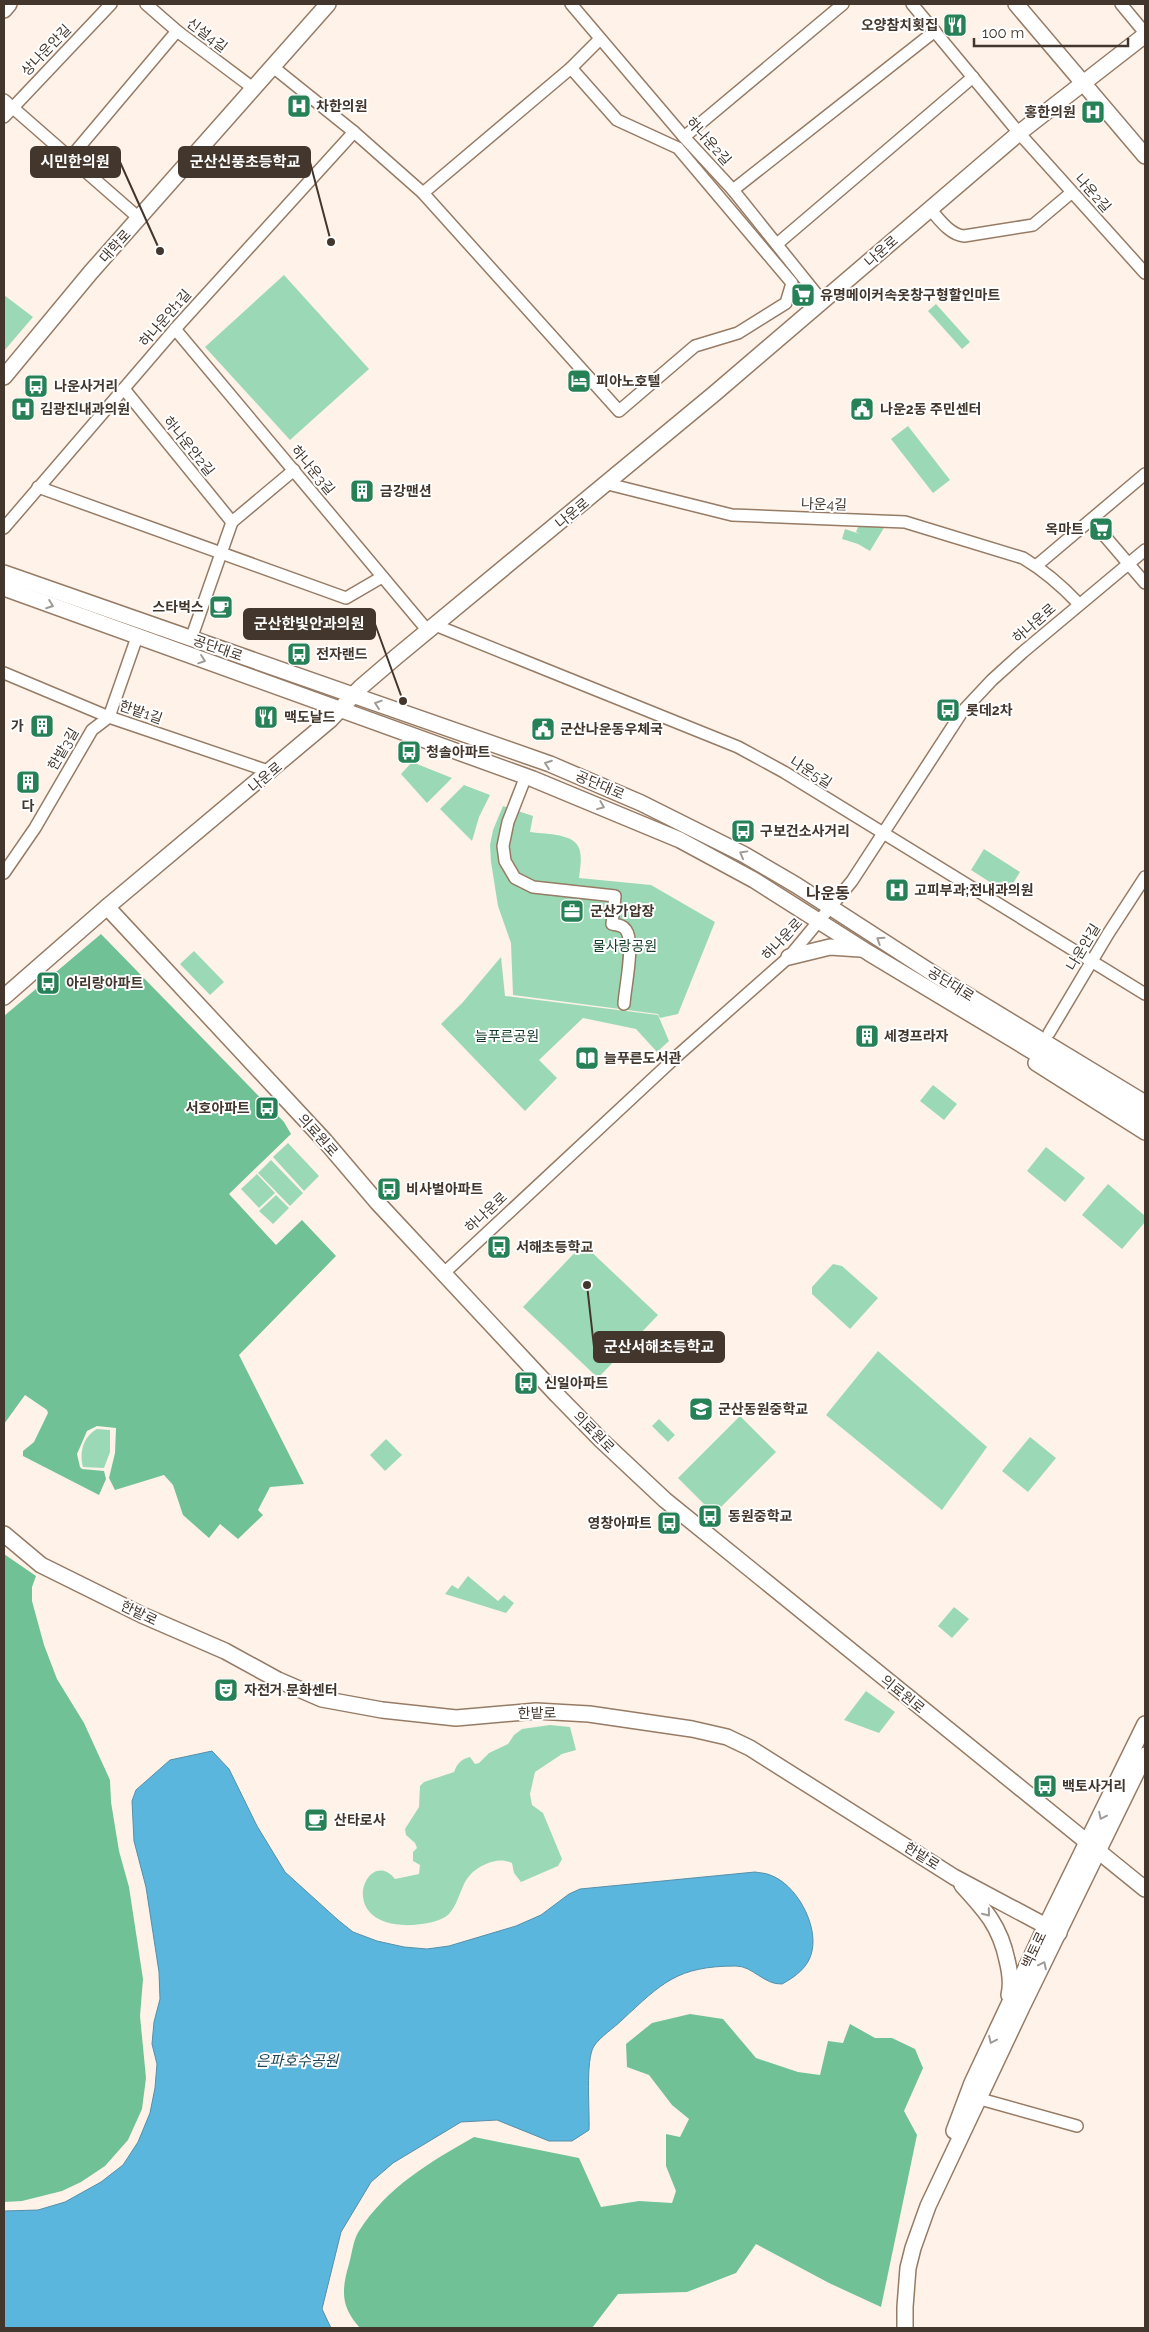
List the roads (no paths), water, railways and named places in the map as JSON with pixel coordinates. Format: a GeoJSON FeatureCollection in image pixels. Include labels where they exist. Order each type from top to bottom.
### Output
{"type":"FeatureCollection","features":[{"type":"Feature","properties":{"kind":"street"},"geometry":{"type":"LineString","coordinates":[[4,10],[9,4]]}},
{"type":"Feature","properties":{"kind":"street","name":"상나운안길"},"geometry":{"type":"LineString","coordinates":[[4,117],[8,104],[111,4]]}},
{"type":"Feature","properties":{"kind":"street","name":"신설4길"},"geometry":{"type":"LineString","coordinates":[[146,4],[177,31],[253,88]]}},
{"type":"Feature","properties":{"kind":"street","name":"대학로"},"geometry":{"type":"LineString","coordinates":[[4,378],[91,272],[140,219],[328,4]]}},
{"type":"Feature","properties":{"kind":"street","name":"하나운2길"},"geometry":{"type":"LineString","coordinates":[[572,4],[684,137],[733,190],[822,301]]}},
{"type":"Feature","properties":{"kind":"street"},"geometry":{"type":"LineString","coordinates":[[684,137],[843,4]]}},
{"type":"Feature","properties":{"kind":"street","name":"나운2길"},"geometry":{"type":"LineString","coordinates":[[912,4],[1019,133],[1145,273]]}},
{"type":"Feature","properties":{"kind":"street"},"geometry":{"type":"LineString","coordinates":[[1016,4],[1145,156]]}},
{"type":"Feature","properties":{"kind":"street"},"geometry":{"type":"LineString","coordinates":[[1121,4],[1145,34]]}},
{"type":"Feature","properties":{"kind":"street"},"geometry":{"type":"LineString","coordinates":[[70,158],[177,31]]}},
{"type":"Feature","properties":{"kind":"street"},"geometry":{"type":"LineString","coordinates":[[733,190],[935,31]]}},
{"type":"Feature","properties":{"kind":"street","name":"나운로"},"geometry":{"type":"LineString","coordinates":[[4,997],[107,907],[271,772],[342,709],[371,678],[608,484],[1019,133],[1084,84],[1145,34]]}},
{"type":"Feature","properties":{"kind":"street"},"geometry":{"type":"LineString","coordinates":[[423,193],[571,68],[600,39]]}},
{"type":"Feature","properties":{"kind":"street"},"geometry":{"type":"LineString","coordinates":[[273,67],[354,132],[423,193],[619,411],[695,346],[738,333],[786,303],[792,283],[678,148],[617,120],[571,68]]}},
{"type":"Feature","properties":{"kind":"street"},"geometry":{"type":"LineString","coordinates":[[777,244],[972,77]]}},
{"type":"Feature","properties":{"kind":"street"},"geometry":{"type":"LineString","coordinates":[[8,104],[140,219]]}},
{"type":"Feature","properties":{"kind":"street","name":"하나운안1길"},"geometry":{"type":"LineString","coordinates":[[4,528],[175,329],[354,132]]}},
{"type":"Feature","properties":{"kind":"street"},"geometry":{"type":"LineString","coordinates":[[930,209],[952,232],[958,236],[964,236],[1033,225],[1071,193]]}},
{"type":"Feature","properties":{"kind":"street","name":"하나운3길"},"geometry":{"type":"LineString","coordinates":[[175,329],[382,577],[432,628]]}},
{"type":"Feature","properties":{"kind":"street","name":"하나운안2길"},"geometry":{"type":"LineString","coordinates":[[124,389],[232,522]]}},
{"type":"Feature","properties":{"kind":"street"},"geometry":{"type":"LineString","coordinates":[[191,639],[232,522],[294,470]]}},
{"type":"Feature","properties":{"kind":"street"},"geometry":{"type":"LineString","coordinates":[[1036,566],[1145,474]]}},
{"type":"Feature","properties":{"kind":"street","name":"나운4길"},"geometry":{"type":"LineString","coordinates":[[608,484],[732,514],[905,522],[1023,558],[1058,581],[1079,604]]}},
{"type":"Feature","properties":{"kind":"street"},"geometry":{"type":"LineString","coordinates":[[38,487],[346,598],[382,577]]}},
{"type":"Feature","properties":{"kind":"street"},"geometry":{"type":"LineString","coordinates":[[1091,520],[1145,583]]}},
{"type":"Feature","properties":{"kind":"street","name":"하나운로"},"geometry":{"type":"LineString","coordinates":[[444,1273],[677,1056],[789,957],[852,881],[962,712],[992,680],[1079,604],[1145,550]]}},
{"type":"Feature","properties":{"kind":"street","name":"공단대로"},"geometry":{"type":"LineString","coordinates":[[4,573],[550,764],[680,821],[744,854],[1145,1103]]}},
{"type":"Feature","properties":{"kind":"street","name":"공단대로"},"geometry":{"type":"LineString","coordinates":[[4,588],[526,776],[680,840],[754,880],[868,953],[1145,1119]]}},
{"type":"Feature","properties":{"kind":"street","name":"나운5길"},"geometry":{"type":"LineString","coordinates":[[432,628],[722,739],[784,772],[1145,994]]}},
{"type":"Feature","properties":{"kind":"street"},"geometry":{"type":"LineString","coordinates":[[109,717],[137,637]]}},
{"type":"Feature","properties":{"kind":"street","name":"한밭1길"},"geometry":{"type":"LineString","coordinates":[[4,673],[109,717],[271,772]]}},
{"type":"Feature","properties":{"kind":"street","name":"한밭3길"},"geometry":{"type":"LineString","coordinates":[[4,873],[35,828],[92,730],[109,717]]}},
{"type":"Feature","properties":{"kind":"street"},"geometry":{"type":"LineString","coordinates":[[526,776],[505,833],[505,861],[516,878],[533,887],[615,896],[612,924],[624,927],[630,944],[624,1004]]}},
{"type":"Feature","properties":{"kind":"street","name":"나운안길"},"geometry":{"type":"LineString","coordinates":[[1049,1033],[1145,877]]}},
{"type":"Feature","properties":{"kind":"street","name":"의료원로"},"geometry":{"type":"LineString","coordinates":[[107,907],[600,1440],[665,1500],[1093,1848],[1145,1888]]}},
{"type":"Feature","properties":{"kind":"street"},"geometry":{"type":"LineString","coordinates":[[789,957],[830,947],[853,948],[868,953],[1046,1070],[1145,1132]]}},
{"type":"Feature","properties":{"kind":"street"},"geometry":{"type":"LineString","coordinates":[[906,956],[1001,1005],[1145,1092]]}},
{"type":"Feature","properties":{"kind":"street","name":"한밭로"},"geometry":{"type":"LineString","coordinates":[[4,1534],[41,1565],[142,1615],[225,1651],[286,1684],[322,1699],[382,1710],[456,1718],[536,1711],[590,1714],[692,1729],[727,1737],[750,1748],[954,1877],[1052,1930]]}},
{"type":"Feature","properties":{"kind":"street","name":"백토로"},"geometry":{"type":"LineString","coordinates":[[1093,1848],[1145,1724]]}},
{"type":"Feature","properties":{"kind":"street","name":"백토로"},"geometry":{"type":"LineString","coordinates":[[973,2097],[1093,1848],[1145,1755]]}},
{"type":"Feature","properties":{"kind":"street"},"geometry":{"type":"LineString","coordinates":[[954,1877],[992,1919],[1005,1949],[1011,1979],[1004,2014]]}},
{"type":"Feature","properties":{"kind":"street","name":"백토로"},"geometry":{"type":"LineString","coordinates":[[905,2328],[908,2268],[921,2225],[973,2097],[1004,2014],[1052,1930]]}},
{"type":"Feature","properties":{"kind":"street"},"geometry":{"type":"LineString","coordinates":[[973,2097],[1077,2126]]}},
{"type":"Feature","properties":{"kind":"water","name":"은파호수공원"},"geometry":{"type":"Polygon","coordinates":[[[212,1751],[229,1769],[257,1826],[285,1872],[353,1932],[377,1941],[404,1947],[427,1949],[449,1946],[516,1926],[541,1915],[569,1894],[580,1889],[755,1872],[768,1874],[780,1880],[803,1906],[812,1929],[813,1940],[810,1957],[801,1971],[782,1984],[770,1982],[742,1967],[716,1967],[685,1973],[672,1979],[648,1996],[594,2046],[591,2053],[589,2074],[589,2130],[572,2141],[549,2141],[497,2120],[461,2122],[393,2163],[371,2182],[341,2232],[322,2309],[331,2328],[4,2328],[4,2211],[38,2210],[65,2202],[101,2182],[123,2165],[138,2142],[150,2113],[157,2064],[152,2044],[154,2022],[160,1999],[159,1972],[146,1887],[134,1841],[132,1801],[136,1790],[170,1760],[212,1751]]]}},
{"type":"Feature","properties":{"kind":"place","name":"오양참치횟집"},"geometry":{"type":"Point","coordinates":[955,25]}},
{"type":"Feature","properties":{"kind":"place","name":"차한의원"},"geometry":{"type":"Point","coordinates":[299,106]}},
{"type":"Feature","properties":{"kind":"place","name":"홍한의원"},"geometry":{"type":"Point","coordinates":[1093,112]}},
{"type":"Feature","properties":{"kind":"place","name":"군산신풍초등학교"},"geometry":{"type":"Point","coordinates":[331,242]}},
{"type":"Feature","properties":{"kind":"place","name":"시민한의원"},"geometry":{"type":"Point","coordinates":[160,251]}},
{"type":"Feature","properties":{"kind":"place","name":"유명메이커속옷창구형할인마트"},"geometry":{"type":"Point","coordinates":[803,295]}},
{"type":"Feature","properties":{"kind":"place","name":"피아노호텔"},"geometry":{"type":"Point","coordinates":[579,381]}},
{"type":"Feature","properties":{"kind":"place","name":"나운사거리"},"geometry":{"type":"Point","coordinates":[36,386]}},
{"type":"Feature","properties":{"kind":"place","name":"김광진내과의원"},"geometry":{"type":"Point","coordinates":[23,409]}},
{"type":"Feature","properties":{"kind":"place","name":"나운2동 주민센터"},"geometry":{"type":"Point","coordinates":[862,409]}},
{"type":"Feature","properties":{"kind":"place","name":"금강맨션"},"geometry":{"type":"Point","coordinates":[362,491]}},
{"type":"Feature","properties":{"kind":"place","name":"옥마트"},"geometry":{"type":"Point","coordinates":[1101,529]}},
{"type":"Feature","properties":{"kind":"place","name":"스타벅스"},"geometry":{"type":"Point","coordinates":[221,607]}},
{"type":"Feature","properties":{"kind":"place","name":"전자랜드"},"geometry":{"type":"Point","coordinates":[299,654]}},
{"type":"Feature","properties":{"kind":"place","name":"군산한빛안과의원"},"geometry":{"type":"Point","coordinates":[403,701]}},
{"type":"Feature","properties":{"kind":"place","name":"롯데2차"},"geometry":{"type":"Point","coordinates":[948,710]}},
{"type":"Feature","properties":{"kind":"place","name":"맥도날드"},"geometry":{"type":"Point","coordinates":[266,717]}},
{"type":"Feature","properties":{"kind":"place","name":"가"},"geometry":{"type":"Point","coordinates":[42,726]}},
{"type":"Feature","properties":{"kind":"place","name":"군산나운동우체국"},"geometry":{"type":"Point","coordinates":[543,729]}},
{"type":"Feature","properties":{"kind":"place","name":"청솔아파트"},"geometry":{"type":"Point","coordinates":[409,752]}},
{"type":"Feature","properties":{"kind":"place","name":"다"},"geometry":{"type":"Point","coordinates":[28,782]}},
{"type":"Feature","properties":{"kind":"place","name":"구보건소사거리"},"geometry":{"type":"Point","coordinates":[743,831]}},
{"type":"Feature","properties":{"kind":"place","name":"고피부과;전내과의원"},"geometry":{"type":"Point","coordinates":[897,890]}},
{"type":"Feature","properties":{"kind":"place","name":"군산가압장"},"geometry":{"type":"Point","coordinates":[572,911]}},
{"type":"Feature","properties":{"kind":"place","name":"아리랑아파트"},"geometry":{"type":"Point","coordinates":[48,983]}},
{"type":"Feature","properties":{"kind":"place","name":"세경프라자"},"geometry":{"type":"Point","coordinates":[867,1036]}},
{"type":"Feature","properties":{"kind":"place","name":"늘푸른도서관"},"geometry":{"type":"Point","coordinates":[587,1058]}},
{"type":"Feature","properties":{"kind":"place","name":"서호아파트"},"geometry":{"type":"Point","coordinates":[267,1108]}},
{"type":"Feature","properties":{"kind":"place","name":"비사벌아파트"},"geometry":{"type":"Point","coordinates":[389,1189]}},
{"type":"Feature","properties":{"kind":"place","name":"서해초등학교"},"geometry":{"type":"Point","coordinates":[499,1247]}},
{"type":"Feature","properties":{"kind":"place","name":"군산서해초등학교"},"geometry":{"type":"Point","coordinates":[587,1285]}},
{"type":"Feature","properties":{"kind":"place","name":"신일아파트"},"geometry":{"type":"Point","coordinates":[526,1383]}},
{"type":"Feature","properties":{"kind":"place","name":"군산동원중학교"},"geometry":{"type":"Point","coordinates":[701,1409]}},
{"type":"Feature","properties":{"kind":"place","name":"동원중학교"},"geometry":{"type":"Point","coordinates":[710,1516]}},
{"type":"Feature","properties":{"kind":"place","name":"영창아파트"},"geometry":{"type":"Point","coordinates":[669,1523]}},
{"type":"Feature","properties":{"kind":"place","name":"자전거 문화센터"},"geometry":{"type":"Point","coordinates":[226,1690]}},
{"type":"Feature","properties":{"kind":"place","name":"백토사거리"},"geometry":{"type":"Point","coordinates":[1045,1786]}},
{"type":"Feature","properties":{"kind":"place","name":"산타로사"},"geometry":{"type":"Point","coordinates":[316,1820]}},
{"type":"Feature","properties":{"kind":"district","name":"나운동"},"geometry":{"type":"Point","coordinates":[828,893]}},
{"type":"Feature","properties":{"kind":"park label","name":"물사랑공원"},"geometry":{"type":"Point","coordinates":[625,946]}},
{"type":"Feature","properties":{"kind":"park label","name":"늘푸른공원"},"geometry":{"type":"Point","coordinates":[507,1036]}}]}
